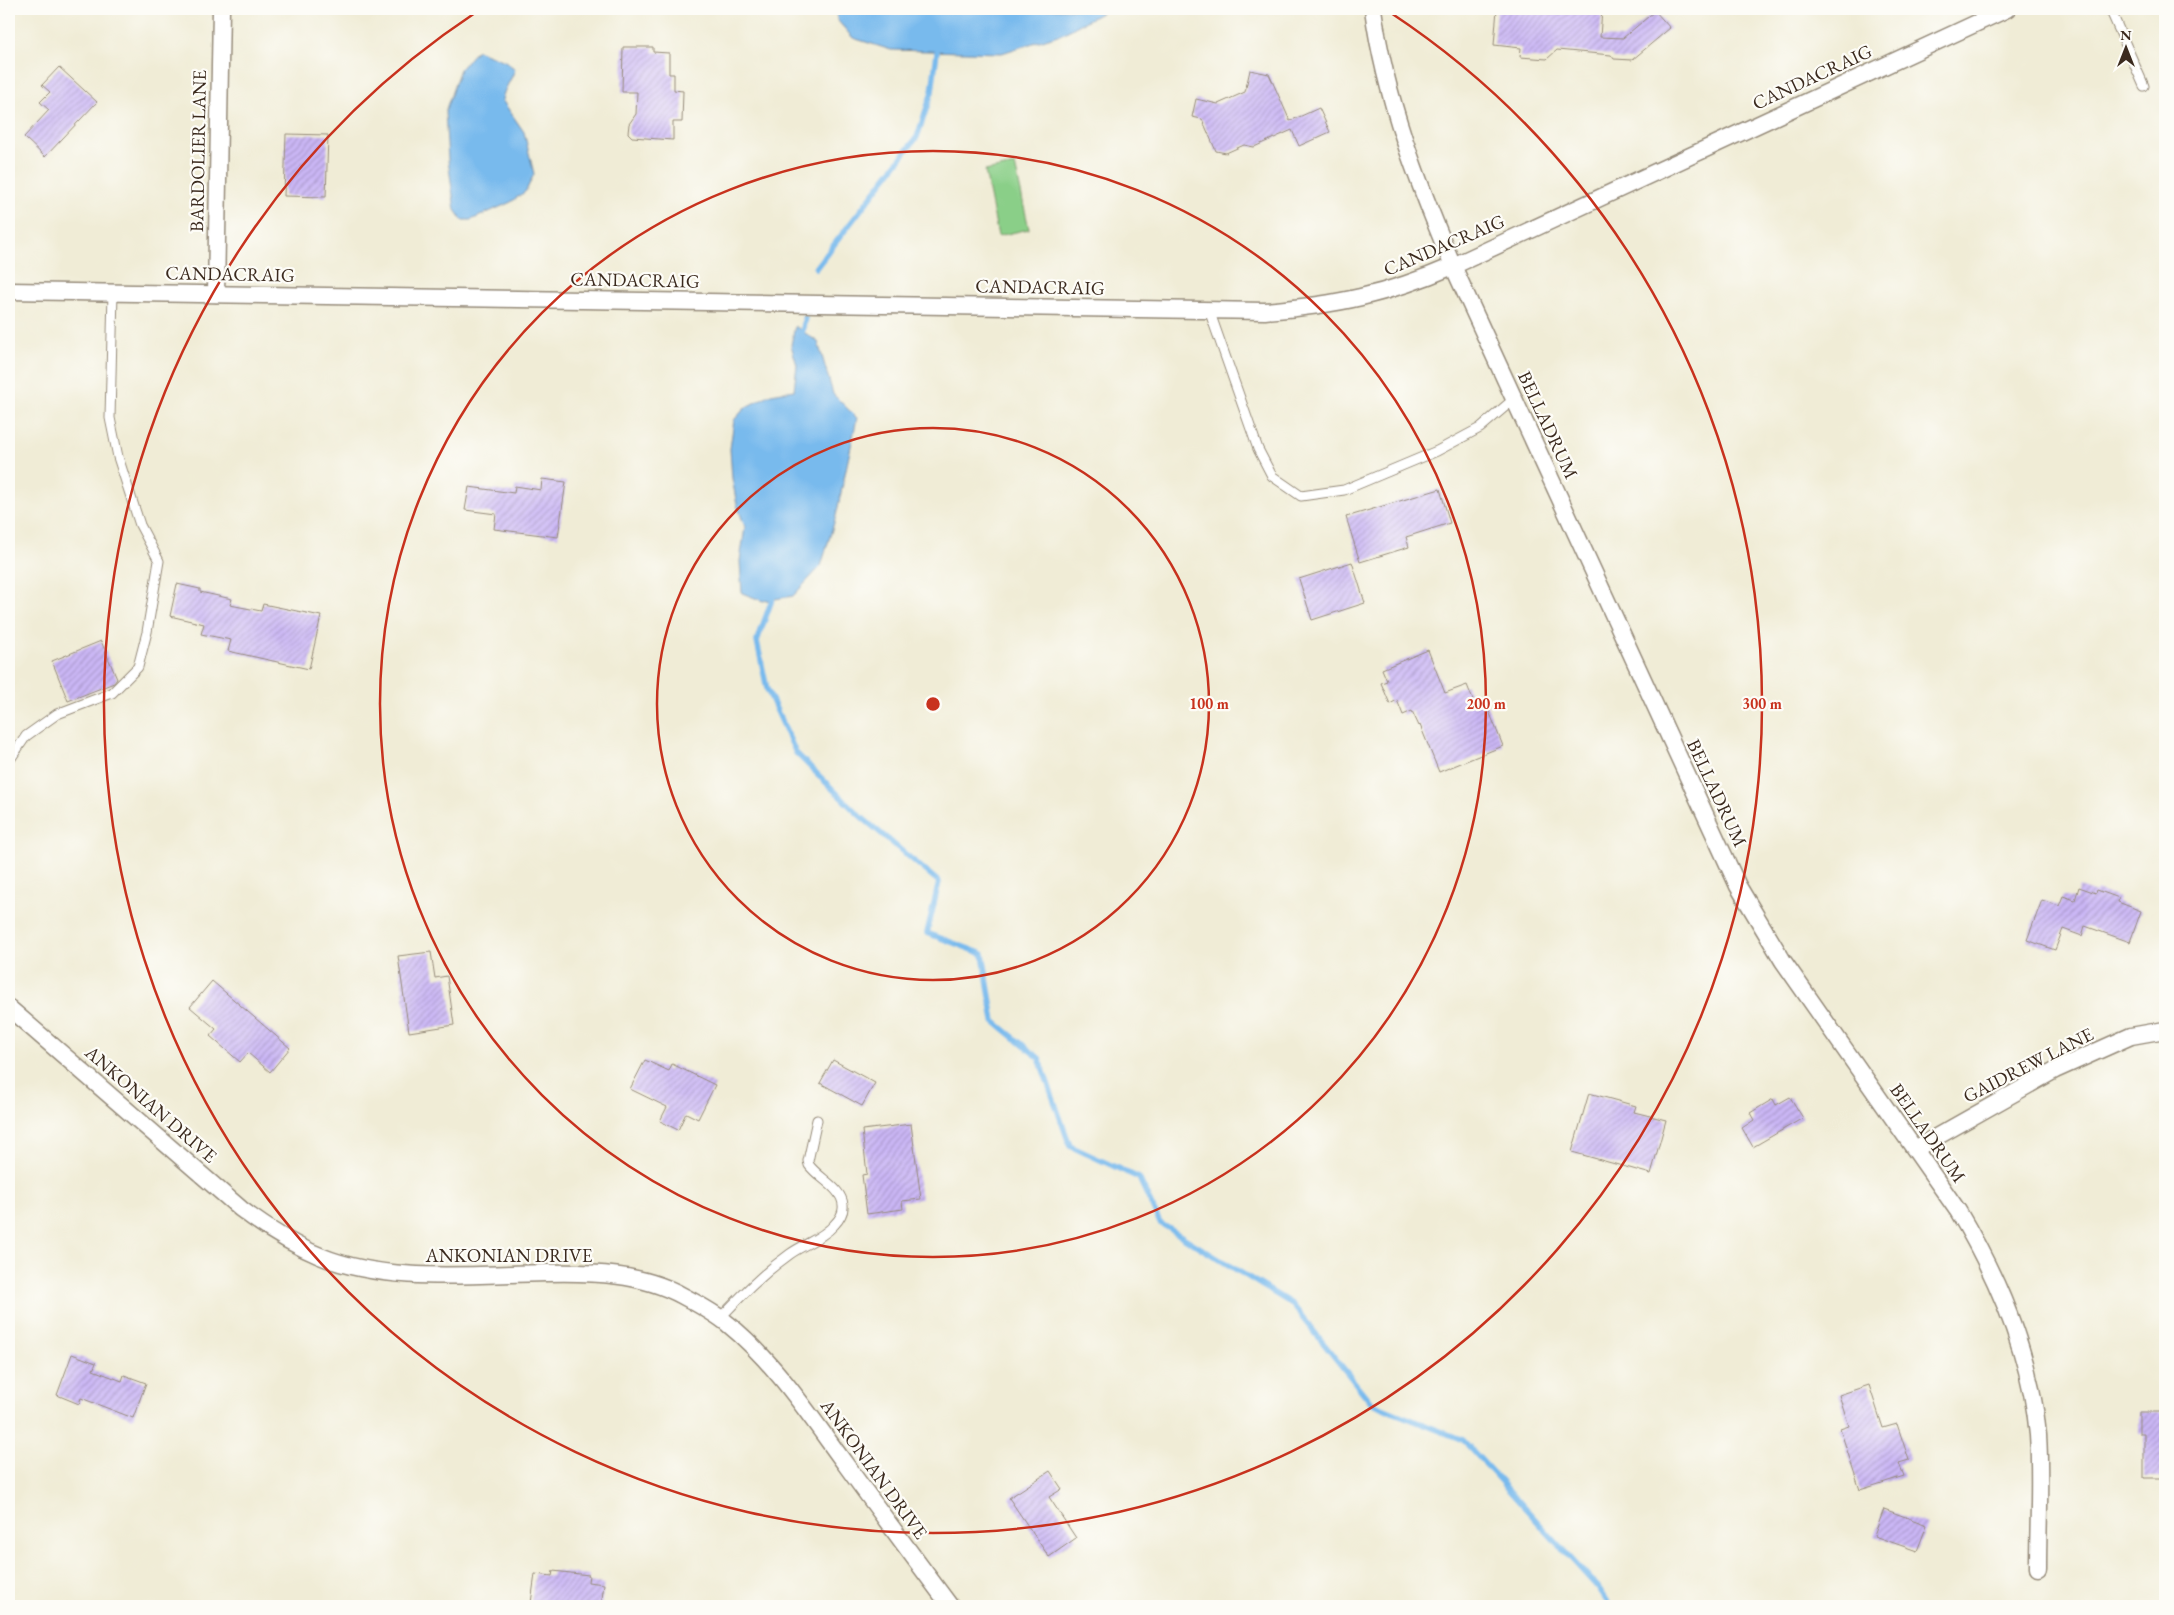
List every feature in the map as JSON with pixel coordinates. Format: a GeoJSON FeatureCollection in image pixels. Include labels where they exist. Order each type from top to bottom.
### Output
{"type":"FeatureCollection","features":[{"type":"Feature","properties":{"kind":"street","name":"BARDOLIER LANE"},"geometry":{"type":"LineString","coordinates":[[216,294],[221,9]]}},
{"type":"Feature","properties":{"kind":"street","name":"BELLADRUM"},"geometry":{"type":"LineString","coordinates":[[1373,9],[1394,106],[1419,184],[1452,266],[1738,886],[1783,961],[1958,1212],[1980,1249],[2002,1294],[2020,1344],[2031,1391],[2038,1436],[2038,1568]]}},
{"type":"Feature","properties":{"kind":"street","name":"CANDACRAIG"},"geometry":{"type":"LineString","coordinates":[[9,291],[1265,311],[1315,307],[1364,298],[1412,284],[2008,9]]}},
{"type":"Feature","properties":{"kind":"street","name":"ANKONIAN DRIVE"},"geometry":{"type":"LineString","coordinates":[[9,1008],[241,1209],[267,1229],[321,1257],[353,1267],[380,1272],[418,1275],[578,1272],[627,1277],[655,1284],[681,1294],[720,1318],[754,1347],[796,1397],[950,1606]]}},
{"type":"Feature","properties":{"kind":"street","name":"GAIDREW LANE"},"geometry":{"type":"LineString","coordinates":[[1915,1149],[2055,1070],[2131,1036],[2165,1030]]}},
{"type":"Feature","properties":{"kind":"lane"},"geometry":{"type":"LineString","coordinates":[[2110,9],[2144,86]]}},
{"type":"Feature","properties":{"kind":"lane"},"geometry":{"type":"LineString","coordinates":[[9,761],[26,736],[56,714],[112,692],[138,667],[147,632],[159,561],[140,525],[118,457],[110,418],[113,292]]}},
{"type":"Feature","properties":{"kind":"lane"},"geometry":{"type":"LineString","coordinates":[[1209,310],[1258,449],[1268,470],[1272,476],[1301,496],[1344,490],[1437,451],[1480,428],[1514,399]]}},
{"type":"Feature","properties":{"kind":"lane"},"geometry":{"type":"LineString","coordinates":[[720,1318],[760,1276],[792,1252],[825,1233],[842,1214],[844,1205],[841,1196],[809,1166],[808,1161],[817,1120]]}},
{"type":"Feature","properties":{"kind":"green space"},"geometry":{"type":"Polygon","coordinates":[[[1015,165],[1029,229],[998,236],[985,171],[1015,165]]]}},
{"type":"Feature","properties":{"kind":"water"},"geometry":{"type":"Polygon","coordinates":[[[835,9],[1108,9],[1064,33],[1002,53],[891,50],[853,38],[838,21],[835,9]]]}},
{"type":"Feature","properties":{"kind":"water"},"geometry":{"type":"Polygon","coordinates":[[[477,50],[505,61],[515,69],[502,100],[524,132],[534,174],[526,191],[511,202],[471,220],[462,220],[455,210],[448,160],[445,112],[460,69],[477,50]]]}},
{"type":"Feature","properties":{"kind":"water"},"geometry":{"type":"Polygon","coordinates":[[[795,326],[818,342],[833,394],[857,418],[836,516],[821,566],[793,596],[763,601],[742,593],[740,561],[745,527],[737,505],[732,478],[730,449],[734,420],[746,407],[771,394],[794,390],[797,365],[791,345],[795,326]]]}},
{"type":"Feature","properties":{"kind":"building"},"geometry":{"type":"Polygon","coordinates":[[[1497,9],[1602,9],[1600,37],[1623,38],[1655,11],[1670,28],[1632,60],[1614,59],[1611,55],[1557,50],[1547,59],[1520,57],[1521,48],[1494,45],[1497,9]]]}},
{"type":"Feature","properties":{"kind":"building"},"geometry":{"type":"Polygon","coordinates":[[[623,47],[653,47],[653,52],[669,53],[669,74],[674,74],[674,90],[683,91],[682,122],[673,122],[673,140],[632,137],[628,133],[629,124],[636,114],[637,92],[622,92],[623,47]]]}},
{"type":"Feature","properties":{"kind":"building"},"geometry":{"type":"Polygon","coordinates":[[[59,67],[97,102],[45,157],[24,137],[49,110],[40,102],[50,92],[42,85],[59,67]]]}},
{"type":"Feature","properties":{"kind":"building"},"geometry":{"type":"Polygon","coordinates":[[[1250,70],[1269,74],[1290,121],[1319,108],[1330,132],[1299,146],[1292,130],[1254,147],[1244,145],[1226,153],[1216,151],[1202,119],[1192,117],[1196,99],[1218,104],[1245,92],[1250,70]]]}},
{"type":"Feature","properties":{"kind":"building"},"geometry":{"type":"Polygon","coordinates":[[[286,134],[328,135],[326,197],[284,196],[286,134]]]}},
{"type":"Feature","properties":{"kind":"building"},"geometry":{"type":"Polygon","coordinates":[[[542,479],[566,482],[558,537],[494,529],[496,514],[465,510],[469,487],[514,493],[515,486],[541,490],[542,479]]]}},
{"type":"Feature","properties":{"kind":"building"},"geometry":{"type":"Polygon","coordinates":[[[1440,489],[1450,523],[1406,537],[1409,547],[1360,562],[1346,517],[1440,489]]]}},
{"type":"Feature","properties":{"kind":"building"},"geometry":{"type":"Polygon","coordinates":[[[1352,562],[1365,603],[1312,620],[1299,579],[1352,562]]]}},
{"type":"Feature","properties":{"kind":"building"},"geometry":{"type":"Polygon","coordinates":[[[177,584],[200,589],[200,592],[232,599],[230,605],[261,611],[263,604],[321,616],[309,669],[228,651],[231,640],[201,634],[204,624],[170,616],[177,584]]]}},
{"type":"Feature","properties":{"kind":"building"},"geometry":{"type":"Polygon","coordinates":[[[101,641],[117,679],[114,683],[68,701],[52,661],[101,641]]]}},
{"type":"Feature","properties":{"kind":"building"},"geometry":{"type":"Polygon","coordinates":[[[1428,650],[1445,693],[1467,685],[1475,705],[1485,701],[1503,746],[1439,772],[1420,725],[1412,711],[1403,715],[1397,700],[1390,704],[1381,683],[1387,681],[1382,669],[1428,650]]]}},
{"type":"Feature","properties":{"kind":"building"},"geometry":{"type":"Polygon","coordinates":[[[2079,887],[2096,893],[2097,890],[2119,898],[2118,902],[2141,911],[2130,942],[2085,926],[2082,936],[2063,929],[2055,950],[2027,940],[2042,900],[2059,906],[2063,896],[2075,900],[2079,887]]]}},
{"type":"Feature","properties":{"kind":"building"},"geometry":{"type":"Polygon","coordinates":[[[431,952],[435,978],[447,976],[454,1025],[409,1032],[398,956],[431,952]]]}},
{"type":"Feature","properties":{"kind":"building"},"geometry":{"type":"Polygon","coordinates":[[[212,981],[290,1048],[270,1072],[248,1053],[240,1062],[210,1036],[216,1029],[190,1007],[212,981]]]}},
{"type":"Feature","properties":{"kind":"building"},"geometry":{"type":"Polygon","coordinates":[[[645,1060],[669,1071],[672,1064],[715,1085],[698,1119],[686,1113],[678,1130],[660,1121],[667,1107],[630,1089],[645,1060]]]}},
{"type":"Feature","properties":{"kind":"building"},"geometry":{"type":"Polygon","coordinates":[[[833,1060],[875,1083],[862,1106],[820,1083],[833,1060]]]}},
{"type":"Feature","properties":{"kind":"building"},"geometry":{"type":"Polygon","coordinates":[[[1589,1093],[1636,1106],[1634,1112],[1666,1120],[1651,1174],[1572,1152],[1589,1093]]]}},
{"type":"Feature","properties":{"kind":"building"},"geometry":{"type":"Polygon","coordinates":[[[1790,1097],[1803,1118],[1753,1147],[1742,1128],[1754,1120],[1750,1113],[1773,1099],[1776,1105],[1790,1097]]]}},
{"type":"Feature","properties":{"kind":"building"},"geometry":{"type":"Polygon","coordinates":[[[911,1124],[921,1199],[902,1201],[903,1209],[867,1214],[862,1175],[867,1174],[862,1130],[911,1124]]]}},
{"type":"Feature","properties":{"kind":"building"},"geometry":{"type":"Polygon","coordinates":[[[72,1354],[96,1363],[93,1370],[122,1381],[124,1375],[146,1383],[133,1418],[81,1398],[79,1404],[57,1395],[72,1354]]]}},
{"type":"Feature","properties":{"kind":"building"},"geometry":{"type":"Polygon","coordinates":[[[1869,1385],[1883,1428],[1897,1424],[1909,1460],[1899,1463],[1904,1476],[1860,1490],[1840,1429],[1849,1426],[1839,1395],[1869,1385]]]}},
{"type":"Feature","properties":{"kind":"building"},"geometry":{"type":"Polygon","coordinates":[[[2139,1412],[2165,1412],[2165,1478],[2144,1478],[2144,1433],[2139,1433],[2139,1412]]]}},
{"type":"Feature","properties":{"kind":"building"},"geometry":{"type":"Polygon","coordinates":[[[1050,1471],[1062,1489],[1049,1497],[1076,1538],[1049,1557],[1009,1498],[1050,1471]]]}},
{"type":"Feature","properties":{"kind":"building"},"geometry":{"type":"Polygon","coordinates":[[[1884,1509],[1927,1525],[1917,1551],[1874,1536],[1884,1509]]]}},
{"type":"Feature","properties":{"kind":"building"},"geometry":{"type":"Polygon","coordinates":[[[553,1571],[589,1575],[588,1582],[604,1584],[601,1606],[536,1606],[537,1604],[531,1603],[535,1574],[552,1576],[553,1571]]]}},
{"type":"Feature","properties":{"kind":"waterway"},"geometry":{"type":"LineString","coordinates":[[816,268],[917,137],[932,92],[937,52]]}},
{"type":"Feature","properties":{"kind":"waterway"},"geometry":{"type":"LineString","coordinates":[[801,338],[805,318]]}},
{"type":"Feature","properties":{"kind":"waterway"},"geometry":{"type":"LineString","coordinates":[[774,594],[757,641],[767,689],[796,753],[859,815],[939,882],[927,933],[983,954],[994,1021],[1039,1058],[1070,1146],[1139,1178],[1160,1223],[1292,1304],[1372,1404],[1463,1440],[1598,1588],[1610,1606]]}}]}
